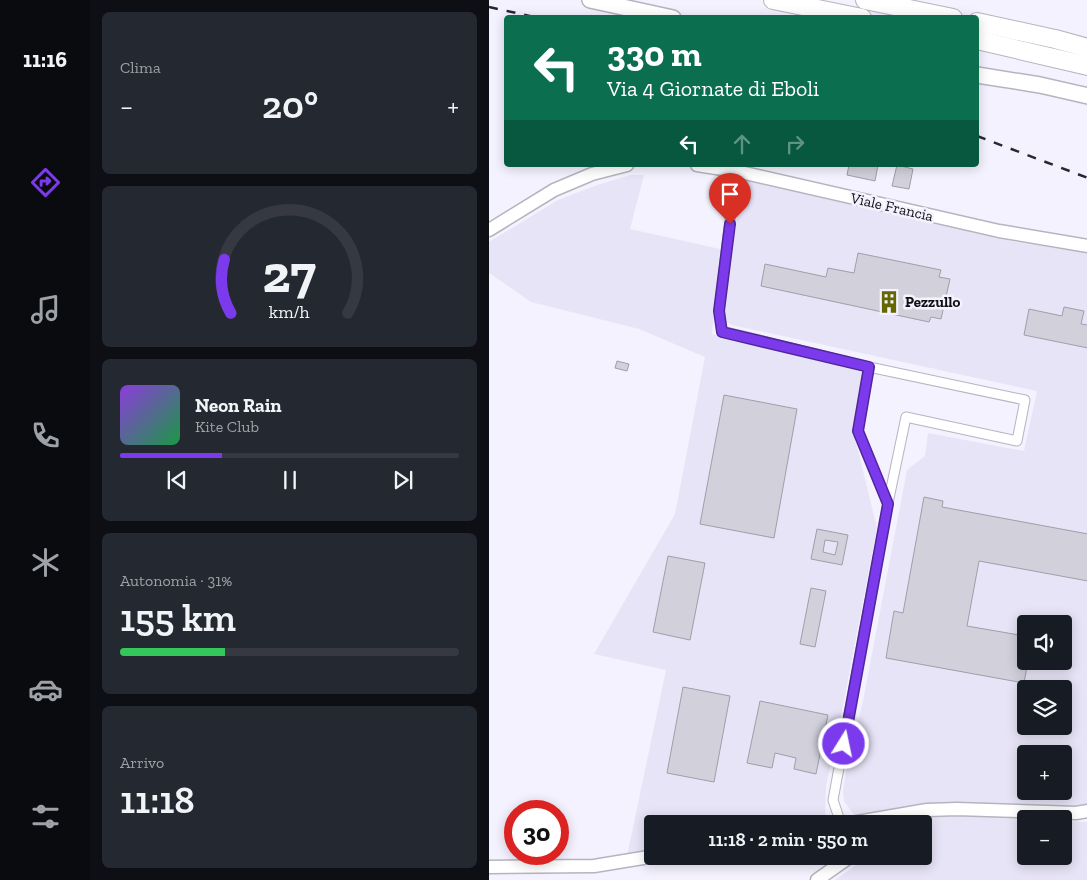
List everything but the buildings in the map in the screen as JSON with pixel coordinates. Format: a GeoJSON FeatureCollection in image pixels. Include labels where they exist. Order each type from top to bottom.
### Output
{"type":"FeatureCollection","features":[{"type":"Feature","properties":{"kind":"highway"},"geometry":{"type":"LineString","coordinates":[[773,0],[847,15]]}},
{"type":"Feature","properties":{"kind":"highway"},"geometry":{"type":"LineString","coordinates":[[865,0],[938,15]]}},
{"type":"Feature","properties":{"kind":"highway"},"geometry":{"type":"LineString","coordinates":[[979,22],[1055,38],[1087,48]]}},
{"type":"Feature","properties":{"kind":"highway"},"geometry":{"type":"LineString","coordinates":[[979,40],[1087,66]]}},
{"type":"Feature","properties":{"kind":"main road"},"geometry":{"type":"LineString","coordinates":[[590,0],[659,15]]}},
{"type":"Feature","properties":{"kind":"main road"},"geometry":{"type":"LineString","coordinates":[[979,75],[1040,85],[1087,96]]}},
{"type":"Feature","properties":{"kind":"street"},"geometry":{"type":"LineString","coordinates":[[489,230],[554,190],[592,174],[619,167]]}},
{"type":"Feature","properties":{"kind":"street","name":"Viale Francia"},"geometry":{"type":"LineString","coordinates":[[710,167],[736,171],[999,231],[1087,246]]}},
{"type":"Feature","properties":{"kind":"street"},"geometry":{"type":"LineString","coordinates":[[736,171],[719,311],[722,332],[869,367],[1025,400],[1017,441],[906,417],[833,800],[838,815]]}},
{"type":"Feature","properties":{"kind":"street"},"geometry":{"type":"LineString","coordinates":[[869,367],[858,431],[888,504]]}},
{"type":"Feature","properties":{"kind":"street"},"geometry":{"type":"LineString","coordinates":[[911,815],[927,810],[957,809],[1076,813],[1087,811]]}},
{"type":"Feature","properties":{"kind":"street"},"geometry":{"type":"LineString","coordinates":[[489,867],[594,866],[644,858]]}},
{"type":"Feature","properties":{"kind":"street"},"geometry":{"type":"LineString","coordinates":[[817,880],[838,865]]}},
{"type":"Feature","properties":{"kind":"shaded area"},"geometry":{"type":"Polygon","coordinates":[[[631,175],[644,175],[630,229],[720,249],[712,334],[863,368],[853,430],[877,528],[826,786],[825,815],[644,815],[644,853],[627,856],[666,670],[594,654],[675,514],[705,357],[639,329],[531,302],[489,273],[489,242],[558,200],[597,185],[631,175]]]}},
{"type":"Feature","properties":{"kind":"shaded area"},"geometry":{"type":"Polygon","coordinates":[[[749,181],[1004,240],[1087,253],[1087,806],[916,805],[854,815],[844,801],[843,791],[846,773],[863,701],[907,470],[925,456],[928,433],[1024,451],[1037,391],[732,325],[727,322],[725,314],[743,182],[749,181]]]}},
{"type":"Feature","properties":{"kind":"shaded area"},"geometry":{"type":"Polygon","coordinates":[[[932,815],[1017,818],[1017,865],[1072,865],[1072,821],[1087,822],[1087,880],[835,880],[856,865],[932,865],[932,815]]]}},
{"type":"Feature","properties":{"kind":"railway"},"geometry":{"type":"LineString","coordinates":[[489,7],[525,15]]}},
{"type":"Feature","properties":{"kind":"railway"},"geometry":{"type":"LineString","coordinates":[[979,137],[1088,178]]}},
{"type":"Feature","properties":{"kind":"place","name":"Pezzullo"},"geometry":{"type":"Point","coordinates":[889,302]}},
{"type":"Feature","properties":{"kind":"route"},"geometry":{"type":"LineString","coordinates":[[730,224],[719,311],[722,332],[869,367],[858,431],[888,504],[844,744]]}}]}
